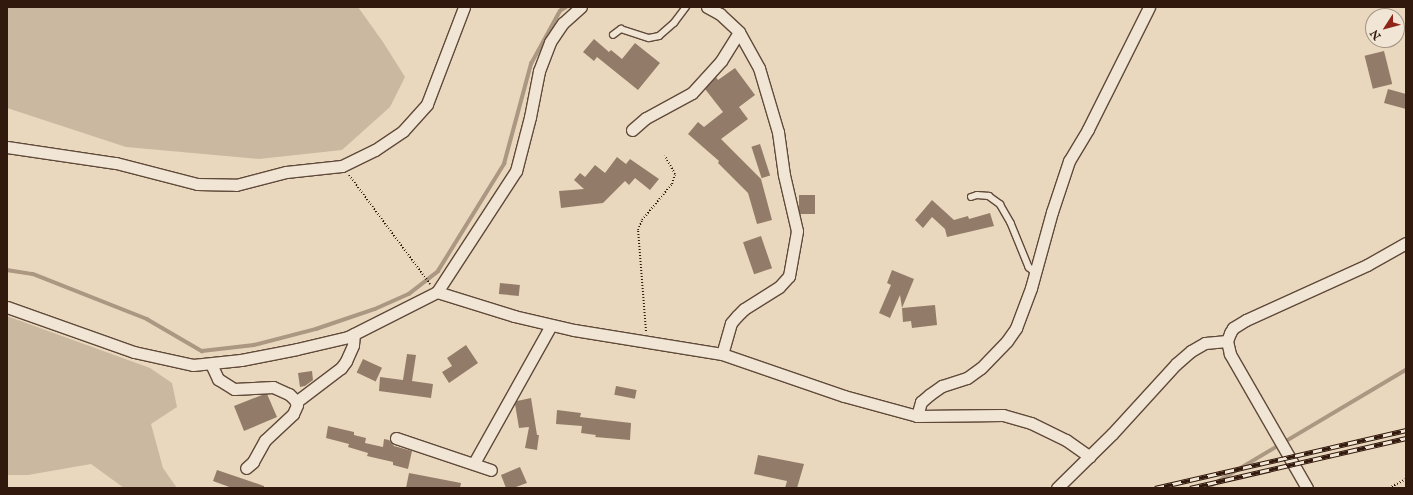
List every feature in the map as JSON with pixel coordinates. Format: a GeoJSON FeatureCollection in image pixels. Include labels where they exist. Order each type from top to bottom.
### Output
{"type":"FeatureCollection","features":[{"type":"Feature","properties":{"kind":"street"},"geometry":{"type":"LineString","coordinates":[[7,147],[116,163],[197,184],[236,185],[286,172],[342,166],[375,150],[403,131],[427,104],[464,7]]}},
{"type":"Feature","properties":{"kind":"street"},"geometry":{"type":"LineString","coordinates":[[7,307],[134,352],[193,365],[211,364],[297,349],[354,334],[437,292],[516,171],[530,117],[539,71],[550,42],[563,23],[581,7]]}},
{"type":"Feature","properties":{"kind":"street"},"geometry":{"type":"LineString","coordinates":[[707,7],[720,14],[739,32],[758,68],[778,132],[784,175],[796,231],[789,276],[779,287],[744,308],[737,316],[731,323],[722,354]]}},
{"type":"Feature","properties":{"kind":"street"},"geometry":{"type":"LineString","coordinates":[[917,416],[921,402],[942,386],[967,378],[981,368],[1007,341],[1016,328],[1035,273],[1052,212],[1070,161],[1088,129],[1149,7]]}},
{"type":"Feature","properties":{"kind":"street"},"geometry":{"type":"LineString","coordinates":[[632,130],[646,118],[692,93],[721,61],[739,32]]}},
{"type":"Feature","properties":{"kind":"street"},"geometry":{"type":"LineString","coordinates":[[1307,488],[1230,354],[1227,341],[1233,328],[1246,320],[1366,265],[1406,243]]}},
{"type":"Feature","properties":{"kind":"street"},"geometry":{"type":"LineString","coordinates":[[437,292],[514,316],[551,325],[722,354],[844,396],[917,416],[1003,414],[1038,426],[1066,440],[1090,457]]}},
{"type":"Feature","properties":{"kind":"street"},"geometry":{"type":"LineString","coordinates":[[474,463],[551,325]]}},
{"type":"Feature","properties":{"kind":"street"},"geometry":{"type":"LineString","coordinates":[[246,468],[253,462],[265,440],[293,414],[296,402],[340,368],[346,361],[353,345],[354,334]]}},
{"type":"Feature","properties":{"kind":"street"},"geometry":{"type":"LineString","coordinates":[[1057,488],[1090,457],[1176,364],[1191,351],[1205,343],[1227,341]]}},
{"type":"Feature","properties":{"kind":"street"},"geometry":{"type":"LineString","coordinates":[[211,364],[218,379],[234,389],[273,387],[289,394],[296,402]]}},
{"type":"Feature","properties":{"kind":"street"},"geometry":{"type":"LineString","coordinates":[[396,438],[492,470]]}},
{"type":"Feature","properties":{"kind":"lane"},"geometry":{"type":"LineString","coordinates":[[612,35],[621,29],[649,38],[659,36],[674,23],[686,7]]}},
{"type":"Feature","properties":{"kind":"lane"},"geometry":{"type":"LineString","coordinates":[[971,197],[977,195],[989,196],[1000,204],[1014,228],[1029,267],[1035,273]]}},
{"type":"Feature","properties":{"kind":"path"},"geometry":{"type":"LineString","coordinates":[[647,342],[638,230],[642,220],[672,184],[675,174],[665,156]]}},
{"type":"Feature","properties":{"kind":"path"},"geometry":{"type":"LineString","coordinates":[[342,166],[413,263],[437,292]]}},
{"type":"Feature","properties":{"kind":"path"},"geometry":{"type":"LineString","coordinates":[[1389,488],[1406,479]]}},
{"type":"Feature","properties":{"kind":"shaded area"},"geometry":{"type":"Polygon","coordinates":[[[7,7],[358,7],[383,42],[405,77],[390,107],[342,150],[259,159],[126,147],[7,108],[7,7]]]}},
{"type":"Feature","properties":{"kind":"shaded area"},"geometry":{"type":"Polygon","coordinates":[[[7,316],[150,368],[172,383],[177,407],[151,424],[163,468],[177,488],[124,488],[91,464],[28,475],[7,475],[7,316]]]}},
{"type":"Feature","properties":{"kind":"building"},"geometry":{"type":"Polygon","coordinates":[[[594,39],[609,52],[611,50],[622,59],[635,43],[660,63],[638,90],[597,57],[594,61],[583,52],[594,39]]]}},
{"type":"Feature","properties":{"kind":"building"},"geometry":{"type":"Polygon","coordinates":[[[1384,51],[1392,84],[1373,89],[1365,56],[1384,51]]]}},
{"type":"Feature","properties":{"kind":"building"},"geometry":{"type":"Polygon","coordinates":[[[735,68],[755,95],[739,107],[748,119],[721,139],[761,179],[772,220],[757,224],[748,193],[718,163],[719,161],[688,134],[698,122],[704,127],[723,112],[705,89],[716,77],[718,80],[735,68]]]}},
{"type":"Feature","properties":{"kind":"building"},"geometry":{"type":"Polygon","coordinates":[[[1388,89],[1406,94],[1406,109],[1384,103],[1388,89]]]}},
{"type":"Feature","properties":{"kind":"building"},"geometry":{"type":"Polygon","coordinates":[[[760,144],[770,175],[762,178],[751,147],[760,144]]]}},
{"type":"Feature","properties":{"kind":"building"},"geometry":{"type":"Polygon","coordinates":[[[617,157],[626,164],[630,159],[659,179],[650,190],[635,178],[629,185],[625,181],[603,203],[561,208],[559,191],[584,189],[574,180],[580,173],[585,177],[595,165],[605,173],[617,157]]]}},
{"type":"Feature","properties":{"kind":"building"},"geometry":{"type":"Polygon","coordinates":[[[799,195],[815,195],[815,214],[799,214],[799,195]]]}},
{"type":"Feature","properties":{"kind":"building"},"geometry":{"type":"Polygon","coordinates":[[[932,200],[954,220],[968,216],[969,219],[990,213],[994,226],[947,237],[945,229],[932,217],[923,228],[915,220],[932,200]]]}},
{"type":"Feature","properties":{"kind":"building"},"geometry":{"type":"Polygon","coordinates":[[[761,236],[772,268],[754,274],[743,242],[761,236]]]}},
{"type":"Feature","properties":{"kind":"building"},"geometry":{"type":"Polygon","coordinates":[[[892,270],[914,279],[902,308],[900,295],[890,318],[879,313],[891,285],[887,283],[892,270]]]}},
{"type":"Feature","properties":{"kind":"building"},"geometry":{"type":"Polygon","coordinates":[[[500,283],[520,285],[519,296],[499,294],[500,283]]]}},
{"type":"Feature","properties":{"kind":"building"},"geometry":{"type":"Polygon","coordinates":[[[935,305],[937,325],[912,328],[911,321],[903,322],[902,308],[935,305]]]}},
{"type":"Feature","properties":{"kind":"building"},"geometry":{"type":"Polygon","coordinates":[[[466,345],[478,363],[449,383],[442,372],[452,366],[447,358],[466,345]]]}},
{"type":"Feature","properties":{"kind":"building"},"geometry":{"type":"Polygon","coordinates":[[[407,354],[416,355],[412,381],[433,384],[431,398],[379,391],[380,377],[403,380],[407,354]]]}},
{"type":"Feature","properties":{"kind":"building"},"geometry":{"type":"Polygon","coordinates":[[[363,359],[382,368],[376,381],[357,373],[363,359]]]}},
{"type":"Feature","properties":{"kind":"building"},"geometry":{"type":"Polygon","coordinates":[[[312,371],[313,380],[305,386],[300,387],[298,373],[312,371]]]}},
{"type":"Feature","properties":{"kind":"building"},"geometry":{"type":"Polygon","coordinates":[[[616,386],[637,390],[635,399],[614,395],[616,386]]]}},
{"type":"Feature","properties":{"kind":"building"},"geometry":{"type":"Polygon","coordinates":[[[267,394],[277,417],[244,431],[234,406],[267,394]]]}},
{"type":"Feature","properties":{"kind":"building"},"geometry":{"type":"Polygon","coordinates":[[[531,398],[537,435],[539,435],[537,450],[525,448],[529,427],[519,428],[515,404],[517,401],[531,398]]]}},
{"type":"Feature","properties":{"kind":"building"},"geometry":{"type":"Polygon","coordinates":[[[557,410],[581,413],[580,417],[631,423],[630,440],[595,437],[596,435],[581,433],[582,426],[556,424],[557,410]]]}},
{"type":"Feature","properties":{"kind":"building"},"geometry":{"type":"Polygon","coordinates":[[[328,426],[354,432],[354,435],[366,438],[365,443],[383,447],[384,439],[389,440],[394,446],[412,451],[408,469],[393,465],[393,462],[367,456],[368,453],[348,447],[349,444],[326,438],[328,426]]]}},
{"type":"Feature","properties":{"kind":"building"},"geometry":{"type":"Polygon","coordinates":[[[758,455],[804,464],[797,488],[785,488],[787,481],[754,474],[758,455]]]}},
{"type":"Feature","properties":{"kind":"building"},"geometry":{"type":"Polygon","coordinates":[[[520,467],[527,483],[513,488],[506,488],[501,475],[520,467]]]}},
{"type":"Feature","properties":{"kind":"building"},"geometry":{"type":"Polygon","coordinates":[[[217,470],[264,486],[264,488],[232,488],[213,481],[217,470]]]}},
{"type":"Feature","properties":{"kind":"building"},"geometry":{"type":"Polygon","coordinates":[[[409,473],[461,483],[460,488],[406,488],[409,473]]]}},
{"type":"Feature","properties":{"kind":"waterway"},"geometry":{"type":"LineString","coordinates":[[7,270],[33,274],[147,319],[202,351],[254,345],[316,329],[375,309],[409,294],[438,271],[504,164],[531,64],[560,11],[566,7]]}},
{"type":"Feature","properties":{"kind":"waterway"},"geometry":{"type":"LineString","coordinates":[[1207,488],[1406,370]]}},
{"type":"Feature","properties":{"kind":"railway"},"geometry":{"type":"LineString","coordinates":[[1155,488],[1406,430]]}},
{"type":"Feature","properties":{"kind":"railway"},"geometry":{"type":"LineString","coordinates":[[1190,488],[1406,438]]}}]}
